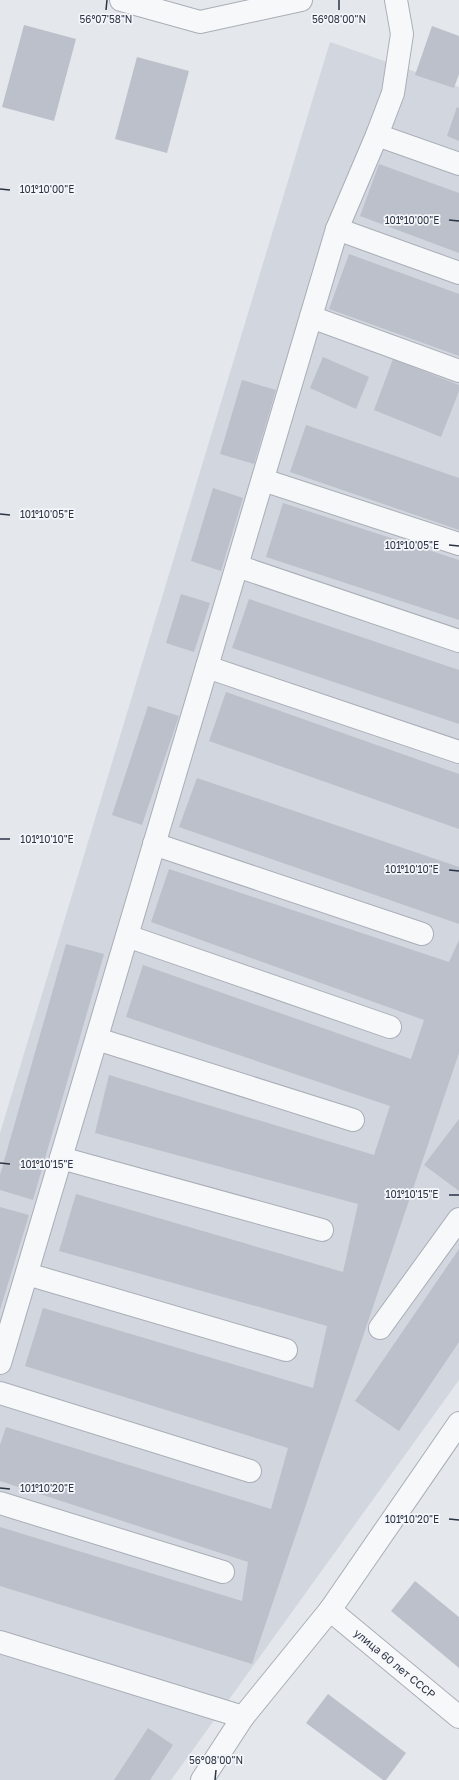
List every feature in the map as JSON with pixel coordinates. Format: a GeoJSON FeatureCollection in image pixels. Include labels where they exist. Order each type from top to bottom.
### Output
{"type":"FeatureCollection","features":[{"type":"Feature","properties":{"kind":"street"},"geometry":{"type":"LineString","coordinates":[[121,0],[200,22],[300,0]]}},
{"type":"Feature","properties":{"kind":"street"},"geometry":{"type":"LineString","coordinates":[[0,1363],[337,229],[393,93],[402,34],[396,0]]}},
{"type":"Feature","properties":{"kind":"street"},"geometry":{"type":"LineString","coordinates":[[377,135],[459,164]]}},
{"type":"Feature","properties":{"kind":"street"},"geometry":{"type":"LineString","coordinates":[[337,229],[459,273]]}},
{"type":"Feature","properties":{"kind":"street"},"geometry":{"type":"LineString","coordinates":[[311,317],[459,370]]}},
{"type":"Feature","properties":{"kind":"street"},"geometry":{"type":"LineString","coordinates":[[263,480],[459,544]]}},
{"type":"Feature","properties":{"kind":"street"},"geometry":{"type":"LineString","coordinates":[[237,566],[459,641]]}},
{"type":"Feature","properties":{"kind":"street"},"geometry":{"type":"LineString","coordinates":[[207,667],[459,752]]}},
{"type":"Feature","properties":{"kind":"street"},"geometry":{"type":"LineString","coordinates":[[154,844],[422,934]]}},
{"type":"Feature","properties":{"kind":"street"},"geometry":{"type":"LineString","coordinates":[[127,936],[390,1027]]}},
{"type":"Feature","properties":{"kind":"street"},"geometry":{"type":"LineString","coordinates":[[97,1039],[353,1120]]}},
{"type":"Feature","properties":{"kind":"street"},"geometry":{"type":"LineString","coordinates":[[61,1158],[322,1230]]}},
{"type":"Feature","properties":{"kind":"street"},"geometry":{"type":"LineString","coordinates":[[380,1328],[459,1219]]}},
{"type":"Feature","properties":{"kind":"street"},"geometry":{"type":"LineString","coordinates":[[27,1274],[286,1350]]}},
{"type":"Feature","properties":{"kind":"street"},"geometry":{"type":"LineString","coordinates":[[0,1393],[250,1471]]}},
{"type":"Feature","properties":{"kind":"street"},"geometry":{"type":"LineString","coordinates":[[202,1780],[243,1717],[330,1610],[459,1423]]}},
{"type":"Feature","properties":{"kind":"street"},"geometry":{"type":"LineString","coordinates":[[0,1503],[223,1572]]}},
{"type":"Feature","properties":{"kind":"street","name":"улица 60 лет СССР"},"geometry":{"type":"LineString","coordinates":[[330,1610],[459,1717]]}},
{"type":"Feature","properties":{"kind":"street"},"geometry":{"type":"LineString","coordinates":[[0,1642],[243,1717]]}},
{"type":"Feature","properties":{"kind":"shaded area"},"geometry":{"type":"Polygon","coordinates":[[[330,42],[459,87],[459,1380],[171,1780],[0,1780],[0,1133],[330,42]]]}},
{"type":"Feature","properties":{"kind":"building"},"geometry":{"type":"Polygon","coordinates":[[[24,25],[76,39],[54,121],[2,107],[24,25]]]}},
{"type":"Feature","properties":{"kind":"building"},"geometry":{"type":"Polygon","coordinates":[[[432,26],[459,36],[459,74],[454,88],[415,75],[432,26]]]}},
{"type":"Feature","properties":{"kind":"building"},"geometry":{"type":"Polygon","coordinates":[[[137,57],[189,71],[167,153],[115,139],[137,57]]]}},
{"type":"Feature","properties":{"kind":"building"},"geometry":{"type":"Polygon","coordinates":[[[457,107],[459,108],[459,141],[447,136],[457,107]]]}},
{"type":"Feature","properties":{"kind":"building"},"geometry":{"type":"Polygon","coordinates":[[[379,164],[459,193],[459,253],[360,216],[379,164]]]}},
{"type":"Feature","properties":{"kind":"building"},"geometry":{"type":"Polygon","coordinates":[[[349,254],[459,294],[459,356],[329,309],[349,254]]]}},
{"type":"Feature","properties":{"kind":"building"},"geometry":{"type":"Polygon","coordinates":[[[323,357],[369,377],[356,409],[310,388],[323,357]]]}},
{"type":"Feature","properties":{"kind":"building"},"geometry":{"type":"Polygon","coordinates":[[[393,359],[459,385],[459,391],[441,437],[374,410],[393,359]]]}},
{"type":"Feature","properties":{"kind":"building"},"geometry":{"type":"Polygon","coordinates":[[[242,380],[276,390],[254,464],[220,454],[242,380]]]}},
{"type":"Feature","properties":{"kind":"building"},"geometry":{"type":"Polygon","coordinates":[[[306,425],[459,478],[459,530],[290,472],[306,425]]]}},
{"type":"Feature","properties":{"kind":"building"},"geometry":{"type":"Polygon","coordinates":[[[213,488],[243,498],[221,571],[191,561],[213,488]]]}},
{"type":"Feature","properties":{"kind":"building"},"geometry":{"type":"Polygon","coordinates":[[[283,503],[459,560],[459,620],[266,557],[283,503]]]}},
{"type":"Feature","properties":{"kind":"building"},"geometry":{"type":"Polygon","coordinates":[[[181,594],[210,603],[194,652],[166,643],[181,594]]]}},
{"type":"Feature","properties":{"kind":"building"},"geometry":{"type":"Polygon","coordinates":[[[249,599],[459,670],[459,724],[232,648],[249,599]]]}},
{"type":"Feature","properties":{"kind":"building"},"geometry":{"type":"Polygon","coordinates":[[[226,692],[459,774],[459,829],[209,741],[226,692]]]}},
{"type":"Feature","properties":{"kind":"building"},"geometry":{"type":"Polygon","coordinates":[[[148,706],[179,716],[142,825],[112,815],[148,706]]]}},
{"type":"Feature","properties":{"kind":"building"},"geometry":{"type":"Polygon","coordinates":[[[197,778],[459,867],[459,924],[179,827],[197,778]]]}},
{"type":"Feature","properties":{"kind":"building"},"geometry":{"type":"Polygon","coordinates":[[[169,869],[449,962],[459,940],[459,1053],[252,1664],[0,1586],[0,1527],[242,1601],[248,1562],[0,1481],[0,1445],[6,1427],[271,1509],[288,1448],[25,1366],[43,1308],[313,1388],[327,1326],[59,1251],[76,1194],[343,1272],[358,1204],[95,1133],[109,1075],[374,1155],[390,1106],[126,1017],[143,965],[411,1059],[424,1020],[151,922],[169,869]]]}},
{"type":"Feature","properties":{"kind":"building"},"geometry":{"type":"Polygon","coordinates":[[[66,944],[104,954],[33,1200],[0,1190],[0,1175],[66,944]]]}},
{"type":"Feature","properties":{"kind":"building"},"geometry":{"type":"Polygon","coordinates":[[[459,1119],[459,1191],[424,1165],[459,1119]]]}},
{"type":"Feature","properties":{"kind":"building"},"geometry":{"type":"Polygon","coordinates":[[[0,1207],[29,1215],[0,1310],[0,1207]]]}},
{"type":"Feature","properties":{"kind":"building"},"geometry":{"type":"Polygon","coordinates":[[[459,1249],[459,1342],[399,1431],[355,1401],[459,1249]]]}},
{"type":"Feature","properties":{"kind":"building"},"geometry":{"type":"Polygon","coordinates":[[[415,1581],[459,1617],[459,1668],[391,1611],[415,1581]]]}},
{"type":"Feature","properties":{"kind":"building"},"geometry":{"type":"Polygon","coordinates":[[[328,1694],[406,1753],[386,1780],[383,1780],[306,1723],[328,1694]]]}},
{"type":"Feature","properties":{"kind":"building"},"geometry":{"type":"Polygon","coordinates":[[[148,1728],[173,1745],[150,1780],[114,1780],[148,1728]]]}}]}
